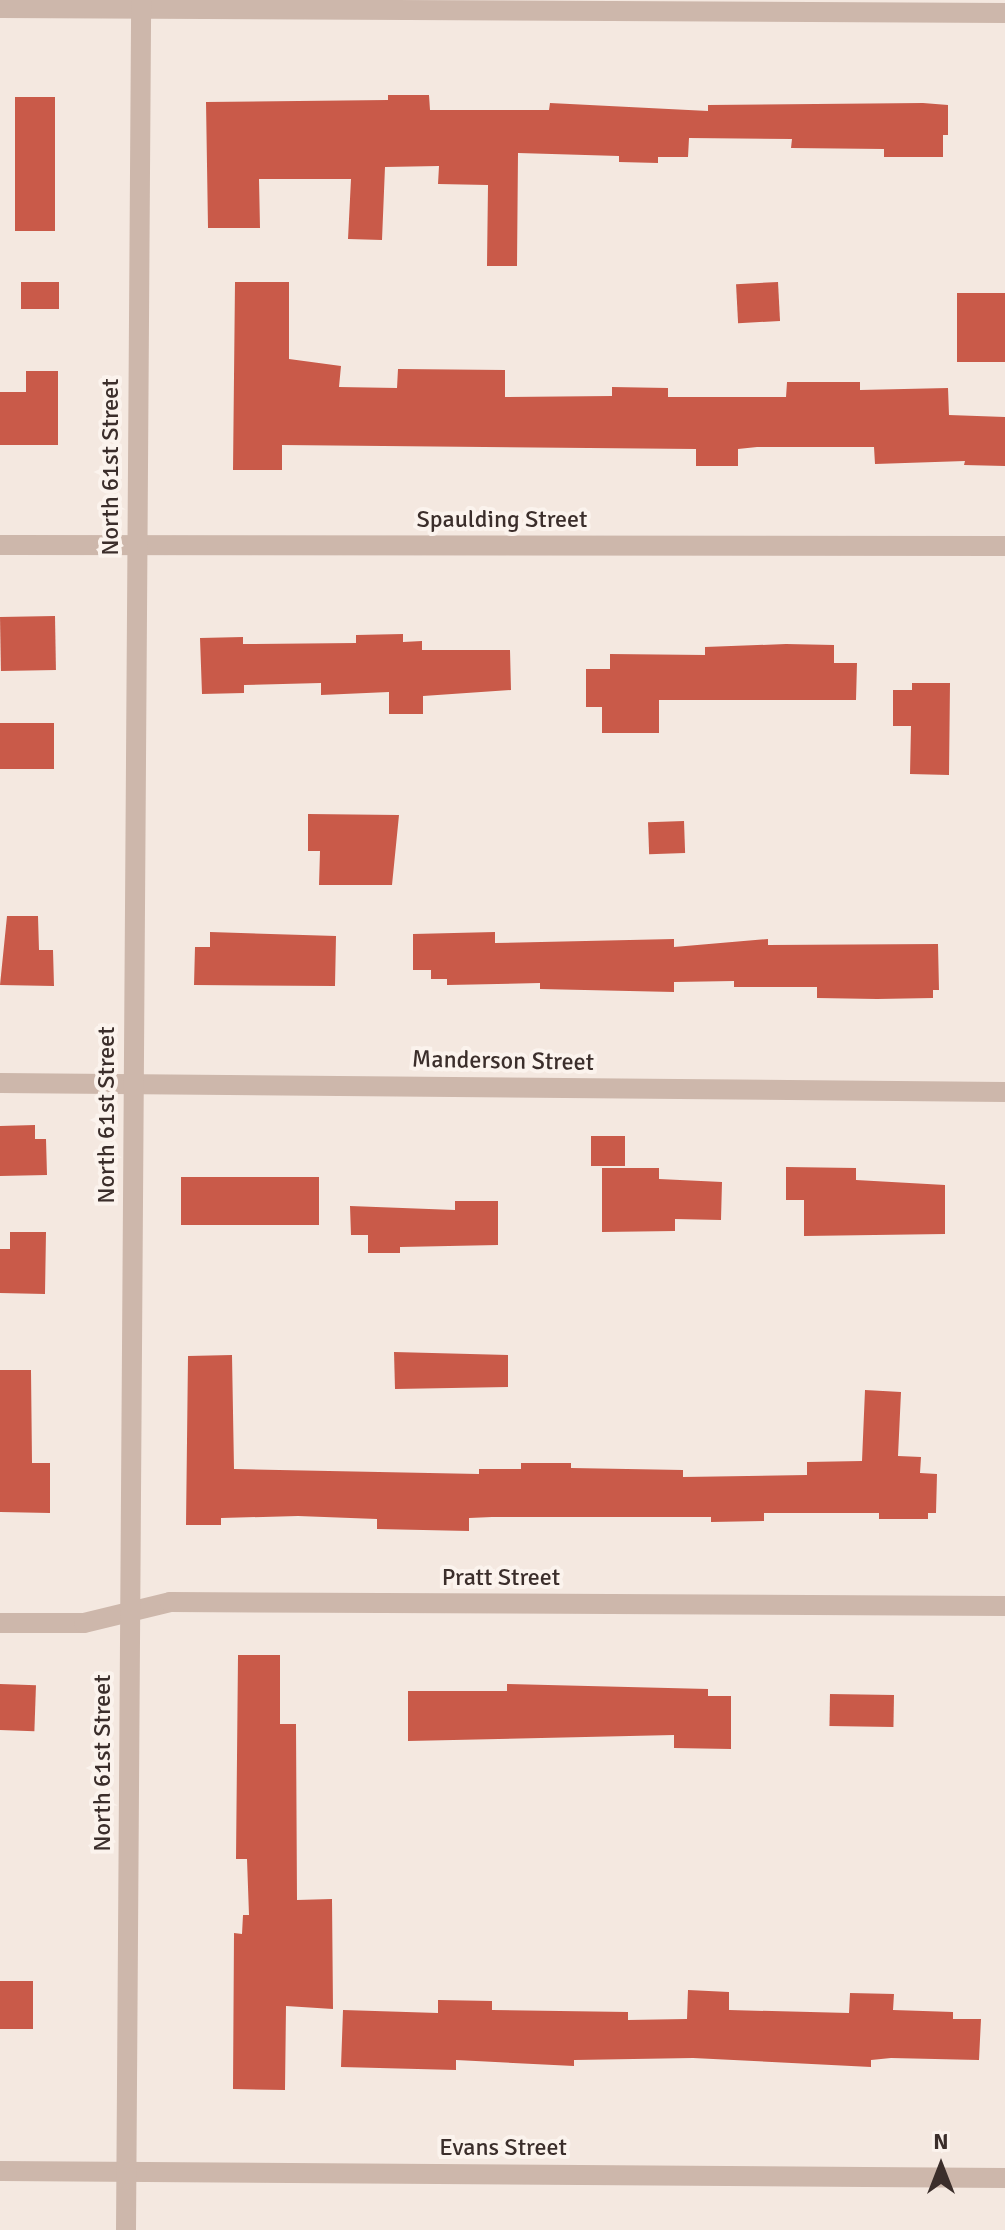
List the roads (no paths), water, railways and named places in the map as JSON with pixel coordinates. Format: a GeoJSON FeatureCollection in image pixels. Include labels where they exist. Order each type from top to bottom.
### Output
{"type":"FeatureCollection","features":[{"type":"Feature","properties":{"kind":"street"},"geometry":{"type":"LineString","coordinates":[[0,8],[140,4],[1005,13]]}},
{"type":"Feature","properties":{"kind":"street","name":"North 61st Street"},"geometry":{"type":"LineString","coordinates":[[126,2230],[140,4]]}},
{"type":"Feature","properties":{"kind":"street","name":"Spaulding Street"},"geometry":{"type":"LineString","coordinates":[[0,545],[1005,546]]}},
{"type":"Feature","properties":{"kind":"street","name":"Manderson Street"},"geometry":{"type":"LineString","coordinates":[[0,1083],[1005,1092]]}},
{"type":"Feature","properties":{"kind":"street","name":"Pratt Street"},"geometry":{"type":"LineString","coordinates":[[0,1623],[84,1623],[170,1602],[1005,1606]]}},
{"type":"Feature","properties":{"kind":"street","name":"Evans Street"},"geometry":{"type":"LineString","coordinates":[[0,2171],[1005,2178]]}}]}
